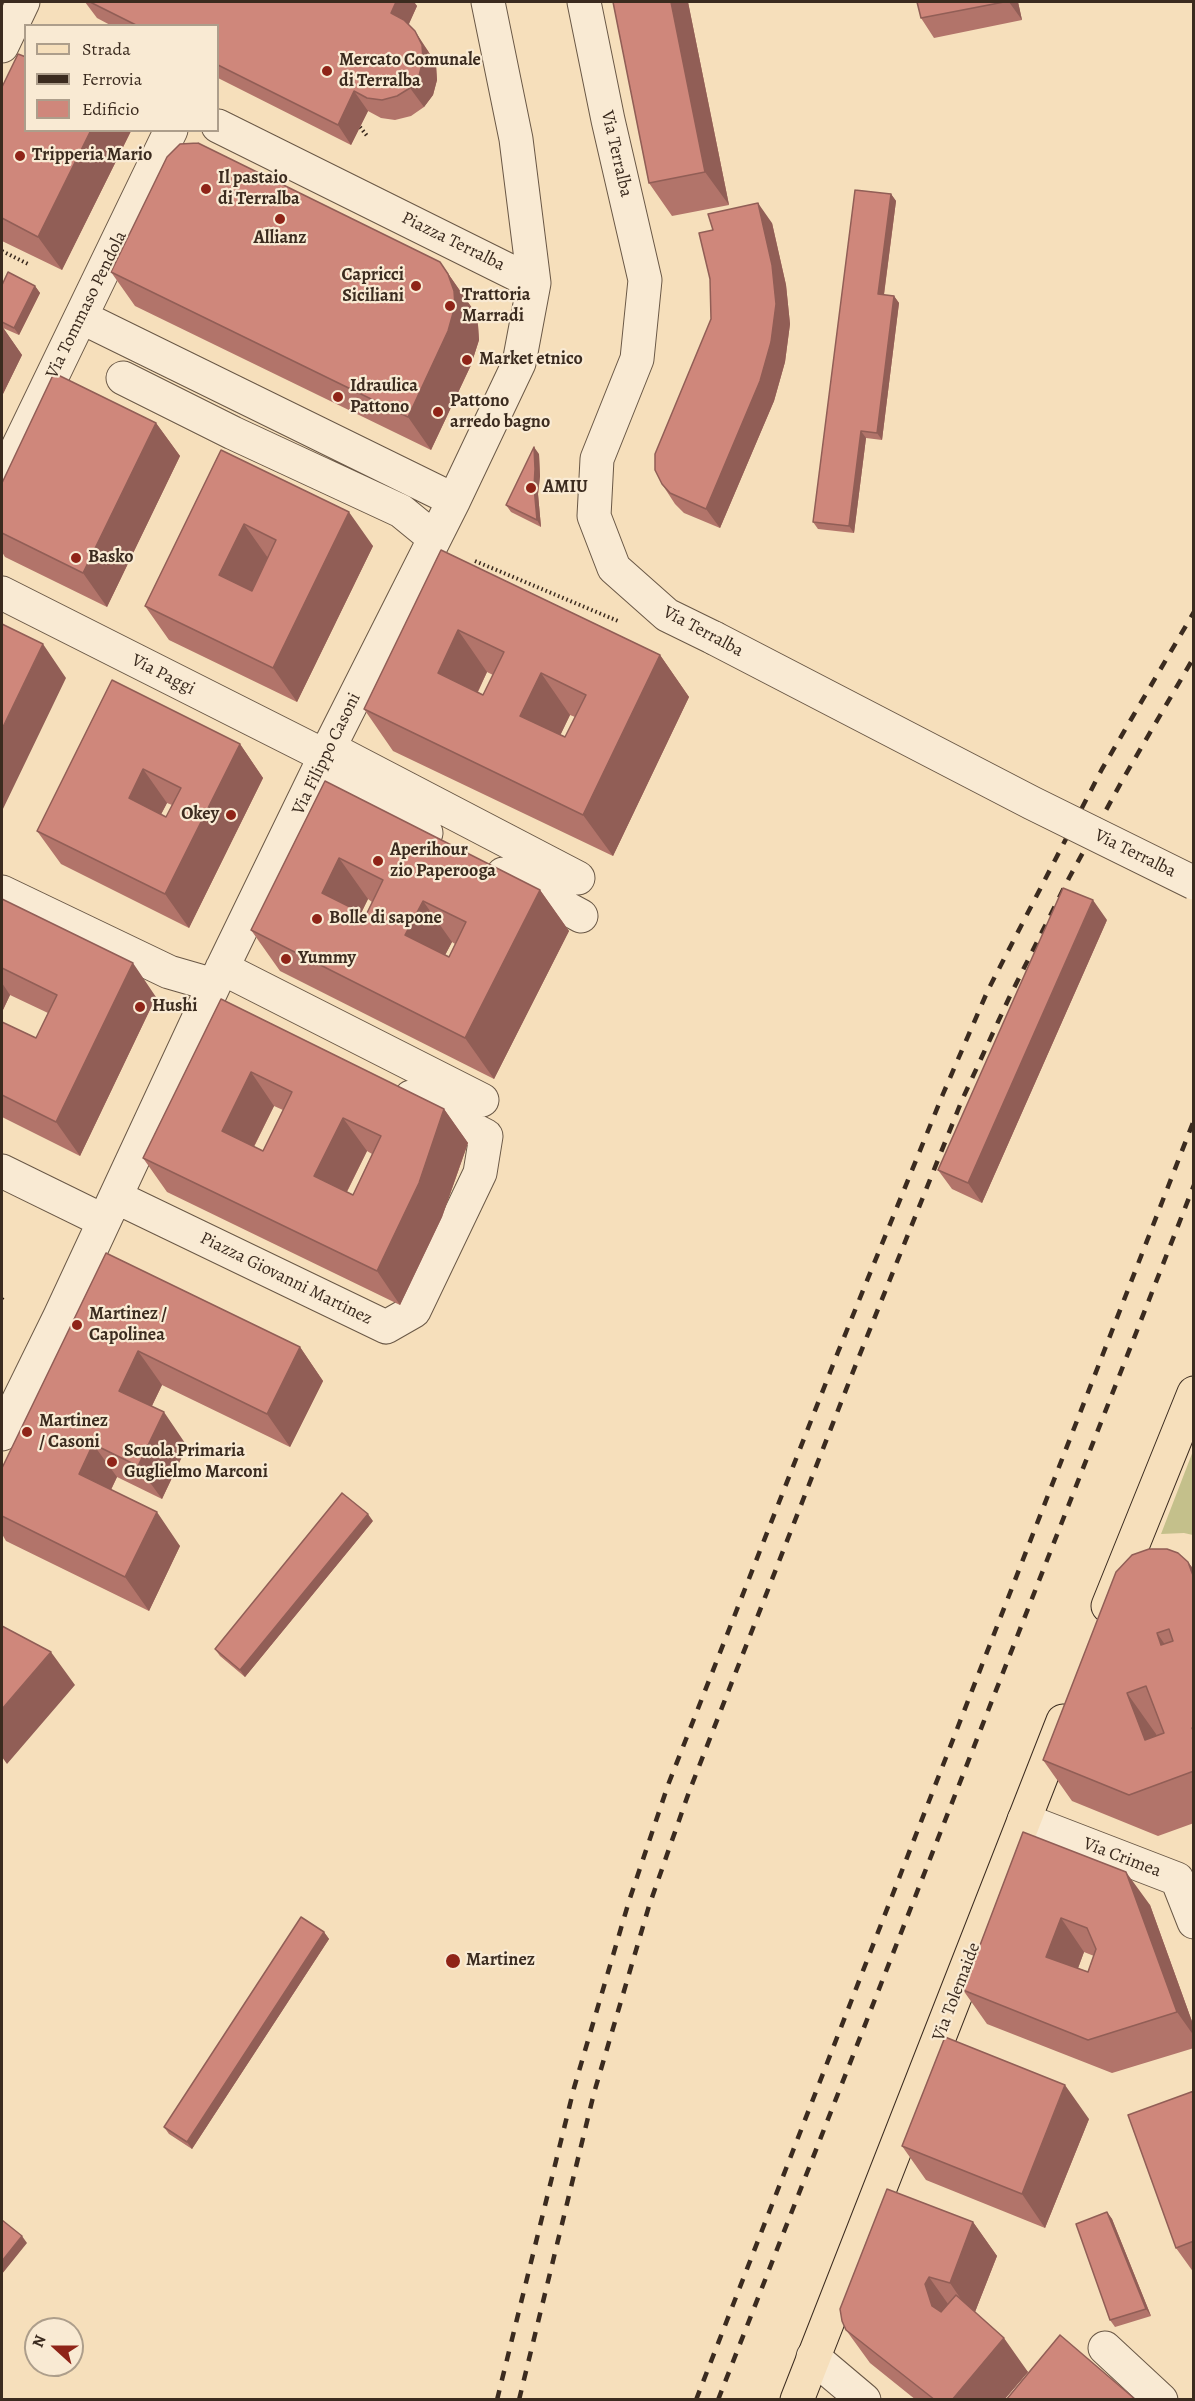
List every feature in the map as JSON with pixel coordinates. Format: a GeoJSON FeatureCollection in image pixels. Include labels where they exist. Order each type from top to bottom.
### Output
{"type":"FeatureCollection","features":[{"type":"Feature","properties":{"kind":"main road"},"geometry":{"type":"LineString","coordinates":[[1095,1637],[1194,1393]]}},
{"type":"Feature","properties":{"kind":"main road"},"geometry":{"type":"LineString","coordinates":[[1116,1583],[1158,1566]]}},
{"type":"Feature","properties":{"kind":"main road","name":"Via Tolemaide"},"geometry":{"type":"LineString","coordinates":[[797,2400],[1074,1691]]}},
{"type":"Feature","properties":{"kind":"street","name":"Via Terralba"},"geometry":{"type":"LineString","coordinates":[[584,2],[608,120],[645,280],[637,359],[597,459],[594,516],[614,568],[667,615],[1194,884]]}},
{"type":"Feature","properties":{"kind":"street","name":"Piazza Terralba"},"geometry":{"type":"LineString","coordinates":[[484,3],[516,140],[534,282]]}},
{"type":"Feature","properties":{"kind":"street","name":"Piazza Terralba"},"geometry":{"type":"LineString","coordinates":[[219,126],[534,282]]}},
{"type":"Feature","properties":{"kind":"street","name":"Via Tommaso Pendola"},"geometry":{"type":"LineString","coordinates":[[2,480],[170,132]]}},
{"type":"Feature","properties":{"kind":"street","name":"Via Filippo Casoni"},"geometry":{"type":"LineString","coordinates":[[110,1209],[226,994],[323,760],[454,500],[519,363],[534,282]]}},
{"type":"Feature","properties":{"kind":"street"},"geometry":{"type":"LineString","coordinates":[[81,317],[454,500]]}},
{"type":"Feature","properties":{"kind":"street"},"geometry":{"type":"LineString","coordinates":[[123,378],[233,433],[401,511],[434,538]]}},
{"type":"Feature","properties":{"kind":"street"},"geometry":{"type":"LineString","coordinates":[[218,462],[233,433]]}},
{"type":"Feature","properties":{"kind":"street","name":"Via Paggi"},"geometry":{"type":"LineString","coordinates":[[2,593],[323,760]]}},
{"type":"Feature","properties":{"kind":"street"},"geometry":{"type":"LineString","coordinates":[[323,760],[449,845]]}},
{"type":"Feature","properties":{"kind":"street"},"geometry":{"type":"LineString","coordinates":[[323,760],[578,878]]}},
{"type":"Feature","properties":{"kind":"street"},"geometry":{"type":"LineString","coordinates":[[479,862],[581,916]]}},
{"type":"Feature","properties":{"kind":"street"},"geometry":{"type":"LineString","coordinates":[[2,892],[169,972],[482,1100]]}},
{"type":"Feature","properties":{"kind":"street","name":"Piazza Giovanni Martinez"},"geometry":{"type":"LineString","coordinates":[[2,1172],[110,1209],[386,1327],[414,1311],[480,1173],[486,1136],[226,994]]}},
{"type":"Feature","properties":{"kind":"street"},"geometry":{"type":"LineString","coordinates":[[2,1434],[110,1209]]}},
{"type":"Feature","properties":{"kind":"street","name":"Via Crimea"},"geometry":{"type":"LineString","coordinates":[[1024,1820],[1185,1876],[1194,1922]]}},
{"type":"Feature","properties":{"kind":"street"},"geometry":{"type":"LineString","coordinates":[[1105,2348],[1161,2400]]}},
{"type":"Feature","properties":{"kind":"street"},"geometry":{"type":"LineString","coordinates":[[813,2357],[864,2400]]}},
{"type":"Feature","properties":{"kind":"path"},"geometry":{"type":"LineString","coordinates":[[360,127],[368,137]]}},
{"type":"Feature","properties":{"kind":"path"},"geometry":{"type":"LineString","coordinates":[[2,251],[28,264]]}},
{"type":"Feature","properties":{"kind":"path"},"geometry":{"type":"LineString","coordinates":[[475,561],[626,624]]}},
{"type":"Feature","properties":{"kind":"shaded area"},"geometry":{"type":"Polygon","coordinates":[[[1193,1451],[1193,1535],[1161,1534],[1193,1451]]]}},
{"type":"Feature","properties":{"kind":"building","name":"Mercato Comunale di Terralba"},"geometry":{"type":"Polygon","coordinates":[[[90,2],[396,2],[391,13],[404,20],[415,31],[422,45],[423,60],[419,76],[410,88],[397,96],[382,100],[367,98],[354,91],[338,125],[219,66],[219,24],[134,24],[90,2]]]}},
{"type":"Feature","properties":{"kind":"building"},"geometry":{"type":"Polygon","coordinates":[[[613,2],[671,2],[705,172],[649,183],[613,2]]]}},
{"type":"Feature","properties":{"kind":"building"},"geometry":{"type":"Polygon","coordinates":[[[917,2],[1004,2],[921,18],[917,2]]]}},
{"type":"Feature","properties":{"kind":"building"},"geometry":{"type":"Polygon","coordinates":[[[18,54],[24,56],[24,132],[90,132],[38,237],[2,218],[2,87],[18,54]]]}},
{"type":"Feature","properties":{"kind":"building"},"geometry":{"type":"Polygon","coordinates":[[[198,143],[440,262],[448,274],[454,291],[455,306],[448,331],[408,417],[111,272],[167,157],[180,144],[198,143]]]}},
{"type":"Feature","properties":{"kind":"building"},"geometry":{"type":"Polygon","coordinates":[[[855,190],[891,194],[878,294],[894,296],[877,433],[861,431],[849,526],[813,522],[855,190]]]}},
{"type":"Feature","properties":{"kind":"building"},"geometry":{"type":"Polygon","coordinates":[[[758,203],[772,265],[776,304],[771,342],[760,381],[706,509],[670,493],[655,470],[655,454],[711,319],[710,279],[699,233],[713,230],[708,214],[758,203]]]}},
{"type":"Feature","properties":{"kind":"building"},"geometry":{"type":"Polygon","coordinates":[[[8,272],[35,286],[14,328],[2,322],[2,285],[8,272]]]}},
{"type":"Feature","properties":{"kind":"building"},"geometry":{"type":"Polygon","coordinates":[[[54,373],[156,423],[83,573],[2,533],[2,483],[54,373]]]}},
{"type":"Feature","properties":{"kind":"building"},"geometry":{"type":"Polygon","coordinates":[[[534,447],[534,487],[537,520],[506,505],[534,447]]]}},
{"type":"Feature","properties":{"kind":"building"},"geometry":{"type":"Polygon","coordinates":[[[221,450],[349,512],[273,668],[145,606],[221,450]],[[244,524],[219,575],[252,591],[276,540],[244,524]]]}},
{"type":"Feature","properties":{"kind":"building"},"geometry":{"type":"Polygon","coordinates":[[[441,550],[660,655],[583,815],[364,709],[441,550]],[[458,630],[438,673],[483,695],[504,652],[458,630]],[[541,673],[520,716],[565,737],[586,695],[541,673]]]}},
{"type":"Feature","properties":{"kind":"building"},"geometry":{"type":"Polygon","coordinates":[[[2,624],[43,644],[2,729],[2,624]]]}},
{"type":"Feature","properties":{"kind":"building"},"geometry":{"type":"Polygon","coordinates":[[[112,680],[240,744],[165,894],[37,831],[112,680]],[[143,769],[129,798],[166,817],[181,788],[143,769]]]}},
{"type":"Feature","properties":{"kind":"building"},"geometry":{"type":"Polygon","coordinates":[[[325,781],[540,890],[465,1038],[251,930],[325,781]],[[339,858],[322,893],[366,915],[383,880],[339,858]],[[423,901],[405,935],[449,957],[466,922],[423,901]]]}},
{"type":"Feature","properties":{"kind":"building"},"geometry":{"type":"Polygon","coordinates":[[[1063,888],[1093,900],[968,1183],[938,1170],[1063,888]]]}},
{"type":"Feature","properties":{"kind":"building"},"geometry":{"type":"Polygon","coordinates":[[[2,899],[133,963],[56,1122],[2,1095],[2,1022],[36,1038],[57,995],[2,968],[2,899]]]}},
{"type":"Feature","properties":{"kind":"building"},"geometry":{"type":"Polygon","coordinates":[[[221,999],[444,1109],[419,1183],[377,1271],[143,1158],[221,999]],[[251,1072],[222,1131],[263,1151],[292,1092],[251,1072]],[[343,1118],[314,1176],[353,1195],[381,1136],[343,1118]]]}},
{"type":"Feature","properties":{"kind":"building","name":"Scuola Primaria Guglielmo Marconi"},"geometry":{"type":"Polygon","coordinates":[[[106,1253],[300,1347],[267,1414],[138,1351],[119,1391],[164,1412],[138,1466],[93,1444],[79,1474],[157,1512],[125,1577],[2,1516],[2,1468],[106,1253]]]}},
{"type":"Feature","properties":{"kind":"building"},"geometry":{"type":"Polygon","coordinates":[[[342,1493],[368,1514],[240,1670],[215,1649],[342,1493]]]}},
{"type":"Feature","properties":{"kind":"building"},"geometry":{"type":"Polygon","coordinates":[[[1149,1549],[1167,1549],[1178,1553],[1188,1562],[1194,1578],[1194,1728],[1192,1728],[1194,1771],[1129,1795],[1043,1760],[1116,1572],[1132,1555],[1149,1549]],[[1169,1629],[1157,1633],[1161,1645],[1173,1641],[1169,1629]],[[1146,1686],[1127,1693],[1145,1740],[1164,1733],[1146,1686]]]}},
{"type":"Feature","properties":{"kind":"building"},"geometry":{"type":"Polygon","coordinates":[[[2,1626],[51,1652],[2,1709],[2,1626]]]}},
{"type":"Feature","properties":{"kind":"building"},"geometry":{"type":"Polygon","coordinates":[[[1023,1832],[1126,1872],[1177,2012],[1088,2040],[963,1990],[1023,1832]],[[1061,1918],[1046,1957],[1088,1972],[1096,1949],[1087,1928],[1061,1918]]]}},
{"type":"Feature","properties":{"kind":"building"},"geometry":{"type":"Polygon","coordinates":[[[301,1917],[324,1932],[187,2142],[164,2127],[301,1917]]]}},
{"type":"Feature","properties":{"kind":"building"},"geometry":{"type":"Polygon","coordinates":[[[945,2037],[1065,2085],[1022,2194],[902,2146],[945,2037]]]}},
{"type":"Feature","properties":{"kind":"building"},"geometry":{"type":"Polygon","coordinates":[[[1194,2091],[1194,2241],[1176,2248],[1128,2115],[1194,2091]]]}},
{"type":"Feature","properties":{"kind":"building"},"geometry":{"type":"Polygon","coordinates":[[[887,2189],[973,2222],[950,2283],[929,2277],[925,2284],[932,2306],[941,2312],[956,2295],[1004,2338],[952,2400],[935,2400],[846,2330],[842,2321],[840,2309],[887,2189]]]}},
{"type":"Feature","properties":{"kind":"building"},"geometry":{"type":"Polygon","coordinates":[[[1107,2212],[1146,2309],[1110,2320],[1076,2224],[1107,2212]]]}},
{"type":"Feature","properties":{"kind":"building"},"geometry":{"type":"Polygon","coordinates":[[[2,2220],[22,2236],[2,2261],[2,2220]]]}},
{"type":"Feature","properties":{"kind":"building"},"geometry":{"type":"Polygon","coordinates":[[[1060,2335],[1136,2400],[1006,2400],[1060,2335]]]}},
{"type":"Feature","properties":{"kind":"railway"},"geometry":{"type":"LineString","coordinates":[[497,2400],[574,2088],[629,1901],[668,1785],[838,1352],[988,990],[1102,769],[1194,612]]}},
{"type":"Feature","properties":{"kind":"railway"},"geometry":{"type":"LineString","coordinates":[[519,2400],[594,2093],[649,1906],[689,1792],[962,1100],[1009,998],[1069,878],[1194,657]]}},
{"type":"Feature","properties":{"kind":"railway"},"geometry":{"type":"LineString","coordinates":[[696,2400],[1194,1120]]}},
{"type":"Feature","properties":{"kind":"railway"},"geometry":{"type":"LineString","coordinates":[[718,2400],[1194,1185]]}},
{"type":"Feature","properties":{"kind":"place","name":"Mercato Comunale di Terralba"},"geometry":{"type":"Point","coordinates":[327,71]}},
{"type":"Feature","properties":{"kind":"place","name":"Tripperia Mario"},"geometry":{"type":"Point","coordinates":[20,156]}},
{"type":"Feature","properties":{"kind":"place","name":"Il pastaio di Terralba"},"geometry":{"type":"Point","coordinates":[206,189]}},
{"type":"Feature","properties":{"kind":"place","name":"Allianz"},"geometry":{"type":"Point","coordinates":[280,219]}},
{"type":"Feature","properties":{"kind":"place","name":"Capricci Siciliani"},"geometry":{"type":"Point","coordinates":[416,286]}},
{"type":"Feature","properties":{"kind":"place","name":"Trattoria Marradi"},"geometry":{"type":"Point","coordinates":[450,306]}},
{"type":"Feature","properties":{"kind":"place","name":"Market etnico"},"geometry":{"type":"Point","coordinates":[467,360]}},
{"type":"Feature","properties":{"kind":"place","name":"Idraulica Pattono"},"geometry":{"type":"Point","coordinates":[338,397]}},
{"type":"Feature","properties":{"kind":"place","name":"Pattono arredo bagno"},"geometry":{"type":"Point","coordinates":[438,412]}},
{"type":"Feature","properties":{"kind":"place","name":"AMIU"},"geometry":{"type":"Point","coordinates":[531,488]}},
{"type":"Feature","properties":{"kind":"place","name":"Basko"},"geometry":{"type":"Point","coordinates":[76,558]}},
{"type":"Feature","properties":{"kind":"place","name":"Okey"},"geometry":{"type":"Point","coordinates":[231,815]}},
{"type":"Feature","properties":{"kind":"place","name":"Aperihour zio Paperooga"},"geometry":{"type":"Point","coordinates":[378,861]}},
{"type":"Feature","properties":{"kind":"place","name":"Bolle di sapone"},"geometry":{"type":"Point","coordinates":[317,919]}},
{"type":"Feature","properties":{"kind":"place","name":"Yummy"},"geometry":{"type":"Point","coordinates":[286,959]}},
{"type":"Feature","properties":{"kind":"place","name":"Hushi"},"geometry":{"type":"Point","coordinates":[140,1007]}},
{"type":"Feature","properties":{"kind":"place","name":"Martinez / Capolinea"},"geometry":{"type":"Point","coordinates":[77,1325]}},
{"type":"Feature","properties":{"kind":"place","name":"Martinez / Casoni"},"geometry":{"type":"Point","coordinates":[27,1432]}},
{"type":"Feature","properties":{"kind":"place","name":"Scuola Primaria Guglielmo Marconi"},"geometry":{"type":"Point","coordinates":[112,1462]}},
{"type":"Feature","properties":{"kind":"place","name":"Martinez"},"geometry":{"type":"Point","coordinates":[453,1961]}}]}
